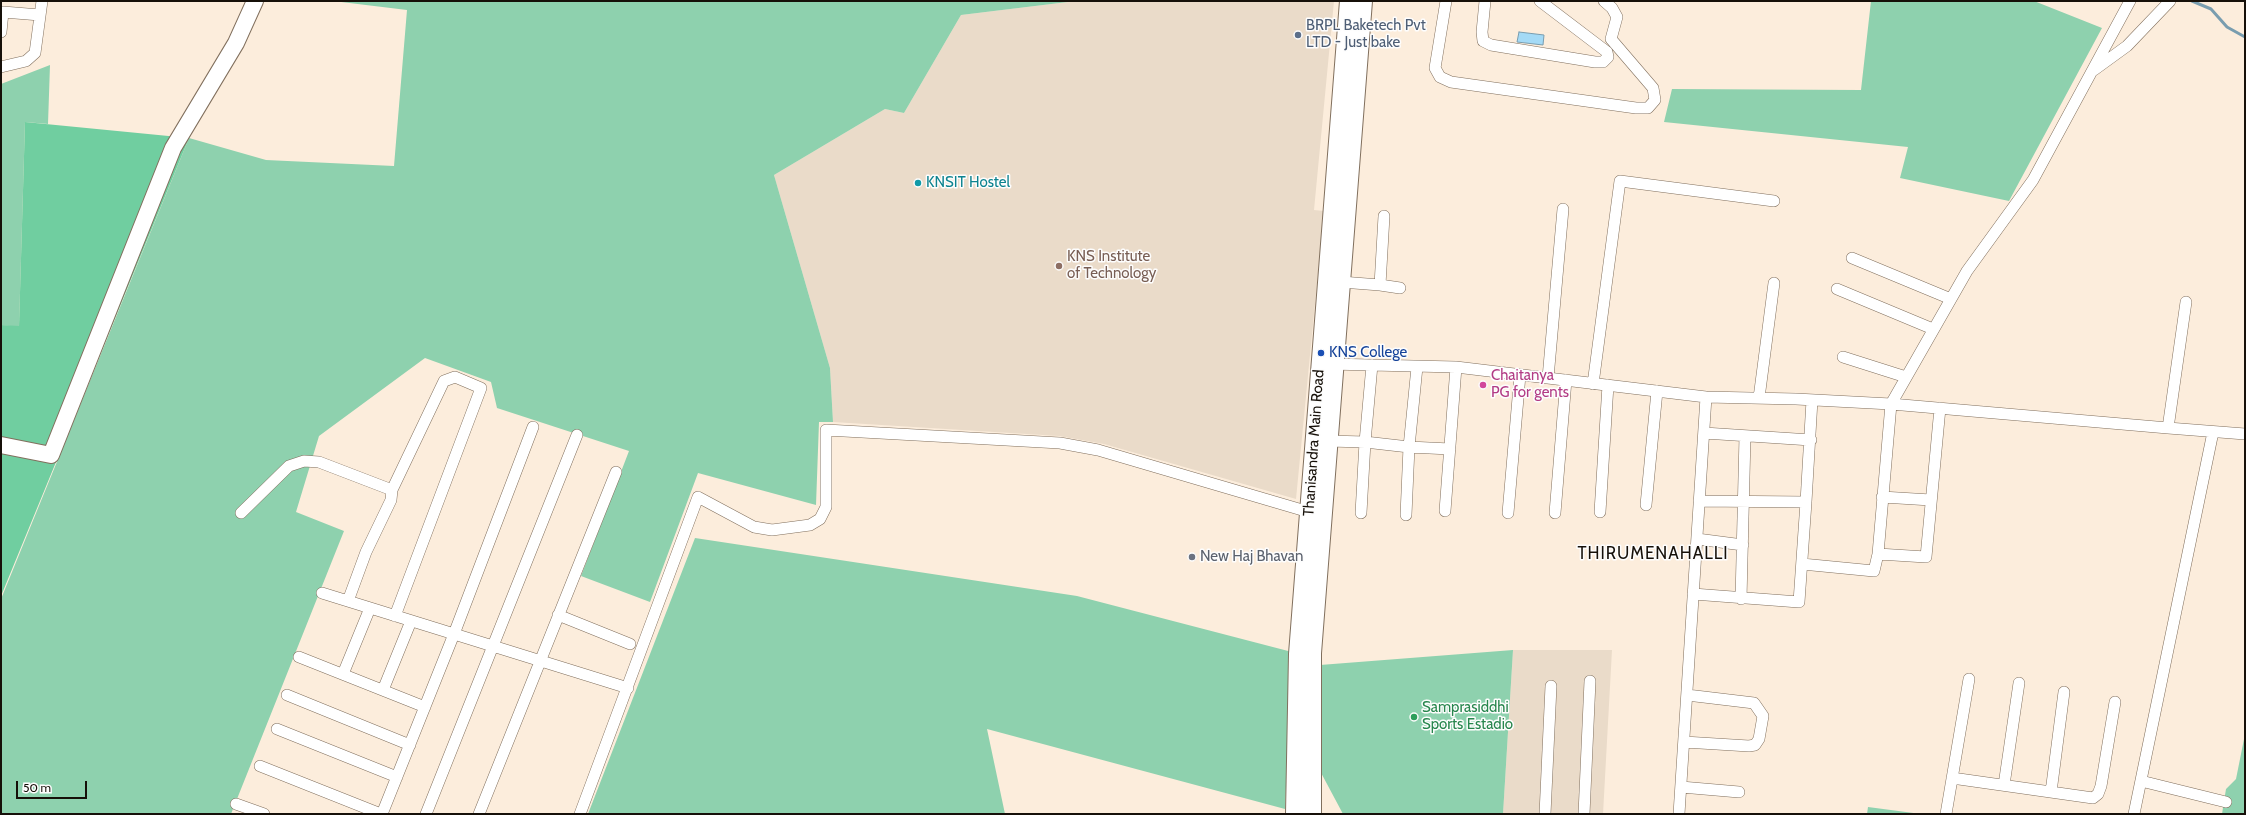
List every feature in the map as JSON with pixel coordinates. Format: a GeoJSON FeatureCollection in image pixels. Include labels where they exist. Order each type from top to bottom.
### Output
{"type":"FeatureCollection","features":[{"type":"Feature","properties":{"kind":"main road","name":"Thanisandra Main Road"},"geometry":{"type":"LineString","coordinates":[[1312,814],[1312,653],[1328,441],[1327,364],[1349,1]]}},
{"type":"Feature","properties":{"kind":"main road","name":"Thanisandra Main Road"},"geometry":{"type":"LineString","coordinates":[[1295,814],[1298,654],[1309,512],[1327,364],[1341,282],[1363,1]]}},
{"type":"Feature","properties":{"kind":"street"},"geometry":{"type":"LineString","coordinates":[[1,67],[26,61],[33,56],[37,49],[42,1]]}},
{"type":"Feature","properties":{"kind":"street"},"geometry":{"type":"LineString","coordinates":[[1,445],[51,455],[173,148],[236,44],[255,1]]}},
{"type":"Feature","properties":{"kind":"street"},"geometry":{"type":"LineString","coordinates":[[1446,1],[1435,68],[1440,77],[1451,82],[1636,108],[1648,108],[1655,100],[1653,88],[1611,39],[1617,16],[1612,8],[1604,1]]}},
{"type":"Feature","properties":{"kind":"street"},"geometry":{"type":"LineString","coordinates":[[1485,1],[1482,32],[1484,41],[1491,45],[1596,62],[1603,62],[1608,58],[1607,52],[1540,1]]}},
{"type":"Feature","properties":{"kind":"street"},"geometry":{"type":"LineString","coordinates":[[1802,564],[1874,571],[1878,554],[1891,404],[1967,271],[2033,180],[2130,1]]}},
{"type":"Feature","properties":{"kind":"street"},"geometry":{"type":"LineString","coordinates":[[2092,72],[2127,46],[2170,1]]}},
{"type":"Feature","properties":{"kind":"street"},"geometry":{"type":"LineString","coordinates":[[1,32],[3,12],[40,15]]}},
{"type":"Feature","properties":{"kind":"street"},"geometry":{"type":"LineString","coordinates":[[1593,384],[1620,181],[1774,201]]}},
{"type":"Feature","properties":{"kind":"street"},"geometry":{"type":"LineString","coordinates":[[1548,378],[1563,209]]}},
{"type":"Feature","properties":{"kind":"street"},"geometry":{"type":"LineString","coordinates":[[1380,285],[1384,216]]}},
{"type":"Feature","properties":{"kind":"street"},"geometry":{"type":"LineString","coordinates":[[1852,258],[1951,299]]}},
{"type":"Feature","properties":{"kind":"street"},"geometry":{"type":"LineString","coordinates":[[1341,282],[1400,288]]}},
{"type":"Feature","properties":{"kind":"street"},"geometry":{"type":"LineString","coordinates":[[1759,398],[1774,283]]}},
{"type":"Feature","properties":{"kind":"street"},"geometry":{"type":"LineString","coordinates":[[1837,289],[1933,329]]}},
{"type":"Feature","properties":{"kind":"street"},"geometry":{"type":"LineString","coordinates":[[2168,428],[2186,302]]}},
{"type":"Feature","properties":{"kind":"street"},"geometry":{"type":"LineString","coordinates":[[1843,357],[1906,378]]}},
{"type":"Feature","properties":{"kind":"street"},"geometry":{"type":"LineString","coordinates":[[1327,364],[1456,367],[1706,397],[1891,404],[2245,434]]}},
{"type":"Feature","properties":{"kind":"street"},"geometry":{"type":"LineString","coordinates":[[1361,513],[1365,442],[1372,365]]}},
{"type":"Feature","properties":{"kind":"street"},"geometry":{"type":"LineString","coordinates":[[1406,515],[1409,447],[1417,366]]}},
{"type":"Feature","properties":{"kind":"street"},"geometry":{"type":"LineString","coordinates":[[1446,511],[1456,367]]}},
{"type":"Feature","properties":{"kind":"street"},"geometry":{"type":"LineString","coordinates":[[1508,513],[1520,375]]}},
{"type":"Feature","properties":{"kind":"street"},"geometry":{"type":"LineString","coordinates":[[348,601],[366,552],[391,500],[392,490],[444,381],[455,378],[481,388],[395,616]]}},
{"type":"Feature","properties":{"kind":"street"},"geometry":{"type":"LineString","coordinates":[[1555,513],[1566,380]]}},
{"type":"Feature","properties":{"kind":"street"},"geometry":{"type":"LineString","coordinates":[[1600,512],[1608,385]]}},
{"type":"Feature","properties":{"kind":"street"},"geometry":{"type":"LineString","coordinates":[[1646,505],[1657,391]]}},
{"type":"Feature","properties":{"kind":"street"},"geometry":{"type":"LineString","coordinates":[[1679,814],[1706,397]]}},
{"type":"Feature","properties":{"kind":"street"},"geometry":{"type":"LineString","coordinates":[[1693,594],[1741,599],[1799,602],[1812,400]]}},
{"type":"Feature","properties":{"kind":"street"},"geometry":{"type":"LineString","coordinates":[[1878,554],[1926,557],[1940,408]]}},
{"type":"Feature","properties":{"kind":"street"},"geometry":{"type":"LineString","coordinates":[[260,766],[382,814],[454,634],[533,427]]}},
{"type":"Feature","properties":{"kind":"street"},"geometry":{"type":"LineString","coordinates":[[580,814],[698,497],[754,527],[772,530],[810,525],[820,519],[826,507],[826,430],[1060,443],[1098,450],[1309,512]]}},
{"type":"Feature","properties":{"kind":"street"},"geometry":{"type":"LineString","coordinates":[[2134,814],[2213,432]]}},
{"type":"Feature","properties":{"kind":"street"},"geometry":{"type":"LineString","coordinates":[[1704,434],[1810,440]]}},
{"type":"Feature","properties":{"kind":"street"},"geometry":{"type":"LineString","coordinates":[[426,814],[577,435]]}},
{"type":"Feature","properties":{"kind":"street"},"geometry":{"type":"LineString","coordinates":[[1741,599],[1745,436]]}},
{"type":"Feature","properties":{"kind":"street"},"geometry":{"type":"LineString","coordinates":[[1328,441],[1365,442],[1409,447],[1450,449]]}},
{"type":"Feature","properties":{"kind":"street"},"geometry":{"type":"LineString","coordinates":[[241,513],[289,466],[304,461],[319,462],[392,490]]}},
{"type":"Feature","properties":{"kind":"street"},"geometry":{"type":"LineString","coordinates":[[479,814],[616,472]]}},
{"type":"Feature","properties":{"kind":"street"},"geometry":{"type":"LineString","coordinates":[[1882,497],[1931,500]]}},
{"type":"Feature","properties":{"kind":"street"},"geometry":{"type":"LineString","coordinates":[[1699,501],[1806,502]]}},
{"type":"Feature","properties":{"kind":"street"},"geometry":{"type":"LineString","coordinates":[[1697,539],[1743,545]]}},
{"type":"Feature","properties":{"kind":"street"},"geometry":{"type":"LineString","coordinates":[[322,593],[628,688]]}},
{"type":"Feature","properties":{"kind":"street"},"geometry":{"type":"LineString","coordinates":[[343,674],[370,608]]}},
{"type":"Feature","properties":{"kind":"street"},"geometry":{"type":"LineString","coordinates":[[558,615],[630,644]]}},
{"type":"Feature","properties":{"kind":"street"},"geometry":{"type":"LineString","coordinates":[[383,690],[411,620]]}},
{"type":"Feature","properties":{"kind":"street"},"geometry":{"type":"LineString","coordinates":[[299,657],[425,707]]}},
{"type":"Feature","properties":{"kind":"street"},"geometry":{"type":"LineString","coordinates":[[1946,814],[1969,680]]}},
{"type":"Feature","properties":{"kind":"street"},"geometry":{"type":"LineString","coordinates":[[1584,814],[1590,681]]}},
{"type":"Feature","properties":{"kind":"street"},"geometry":{"type":"LineString","coordinates":[[2004,785],[2019,683]]}},
{"type":"Feature","properties":{"kind":"street"},"geometry":{"type":"LineString","coordinates":[[1545,814],[1551,686]]}},
{"type":"Feature","properties":{"kind":"street"},"geometry":{"type":"LineString","coordinates":[[2051,792],[2064,692]]}},
{"type":"Feature","properties":{"kind":"street"},"geometry":{"type":"LineString","coordinates":[[287,695],[410,745]]}},
{"type":"Feature","properties":{"kind":"street"},"geometry":{"type":"LineString","coordinates":[[1684,742],[1749,746],[1754,745],[1759,740],[1762,716],[1754,703],[1687,695]]}},
{"type":"Feature","properties":{"kind":"street"},"geometry":{"type":"LineString","coordinates":[[1952,778],[2093,798],[2098,794],[2115,702]]}},
{"type":"Feature","properties":{"kind":"street"},"geometry":{"type":"LineString","coordinates":[[277,729],[397,777]]}},
{"type":"Feature","properties":{"kind":"street"},"geometry":{"type":"LineString","coordinates":[[2141,780],[2226,802]]}},
{"type":"Feature","properties":{"kind":"street"},"geometry":{"type":"LineString","coordinates":[[1681,787],[1739,792]]}},
{"type":"Feature","properties":{"kind":"street"},"geometry":{"type":"LineString","coordinates":[[236,804],[264,814]]}},
{"type":"Feature","properties":{"kind":"shaded area","name":"KNS Institute of Technology"},"geometry":{"type":"Polygon","coordinates":[[[1076,1],[1334,1],[1314,210],[1324,211],[1296,499],[1104,444],[1059,436],[833,422],[830,368],[774,175],[885,109],[904,113],[961,15],[1076,1]]]}},
{"type":"Feature","properties":{"kind":"shaded area"},"geometry":{"type":"Polygon","coordinates":[[[1513,650],[1612,650],[1603,814],[1503,814],[1513,650]]]}},
{"type":"Feature","properties":{"kind":"green space"},"geometry":{"type":"Polygon","coordinates":[[[333,1],[1076,1],[961,15],[904,113],[885,109],[774,175],[830,368],[833,422],[819,422],[816,505],[698,473],[650,602],[581,576],[629,451],[497,408],[491,382],[425,358],[319,436],[296,512],[344,531],[231,814],[1,814],[1,599],[189,138],[266,160],[394,166],[407,10],[333,1]]]}},
{"type":"Feature","properties":{"kind":"green space"},"geometry":{"type":"Polygon","coordinates":[[[1871,1],[2034,1],[2102,28],[2009,201],[1900,178],[1908,147],[1664,122],[1672,89],[1861,90],[1871,1]]]}},
{"type":"Feature","properties":{"kind":"green space"},"geometry":{"type":"Polygon","coordinates":[[[50,65],[48,124],[25,122],[19,327],[1,325],[1,84],[50,65]]]}},
{"type":"Feature","properties":{"kind":"green space"},"geometry":{"type":"Polygon","coordinates":[[[25,122],[189,138],[1,596],[1,325],[19,326],[25,122]]]}},
{"type":"Feature","properties":{"kind":"green space"},"geometry":{"type":"Polygon","coordinates":[[[695,538],[1077,596],[1292,652],[1285,809],[987,729],[1005,814],[588,814],[695,538]]]}},
{"type":"Feature","properties":{"kind":"green space","name":"Samprasiddhi Sports Estadio"},"geometry":{"type":"Polygon","coordinates":[[[1513,650],[1503,814],[1343,814],[1319,769],[1320,665],[1513,650]]]}},
{"type":"Feature","properties":{"kind":"green space"},"geometry":{"type":"Polygon","coordinates":[[[2245,734],[2245,814],[2222,814],[2226,789],[2236,779],[2245,734]]]}},
{"type":"Feature","properties":{"kind":"green space"},"geometry":{"type":"Polygon","coordinates":[[[1868,807],[1921,814],[1867,814],[1868,807]]]}},
{"type":"Feature","properties":{"kind":"water"},"geometry":{"type":"Polygon","coordinates":[[[1519,32],[1544,35],[1543,45],[1517,42],[1519,32]]]}},
{"type":"Feature","properties":{"kind":"waterway"},"geometry":{"type":"LineString","coordinates":[[2192,1],[2211,9],[2227,27],[2245,37]]}},
{"type":"Feature","properties":{"kind":"place","name":"BRPL Baketech Pvt LTD - Just bake"},"geometry":{"type":"Point","coordinates":[1298,35]}},
{"type":"Feature","properties":{"kind":"place","name":"KNSIT Hostel"},"geometry":{"type":"Point","coordinates":[918,183]}},
{"type":"Feature","properties":{"kind":"place","name":"KNS Institute of Technology"},"geometry":{"type":"Point","coordinates":[1059,266]}},
{"type":"Feature","properties":{"kind":"place","name":"KNS College"},"geometry":{"type":"Point","coordinates":[1321,353]}},
{"type":"Feature","properties":{"kind":"place","name":"Chaitanya PG for gents"},"geometry":{"type":"Point","coordinates":[1483,385]}},
{"type":"Feature","properties":{"kind":"place","name":"New Haj Bhavan"},"geometry":{"type":"Point","coordinates":[1192,557]}},
{"type":"Feature","properties":{"kind":"place","name":"Samprasiddhi Sports Estadio"},"geometry":{"type":"Point","coordinates":[1414,717]}},
{"type":"Feature","properties":{"kind":"district","name":"THIRUMENAHALLI"},"geometry":{"type":"Point","coordinates":[1653,554]}}]}
